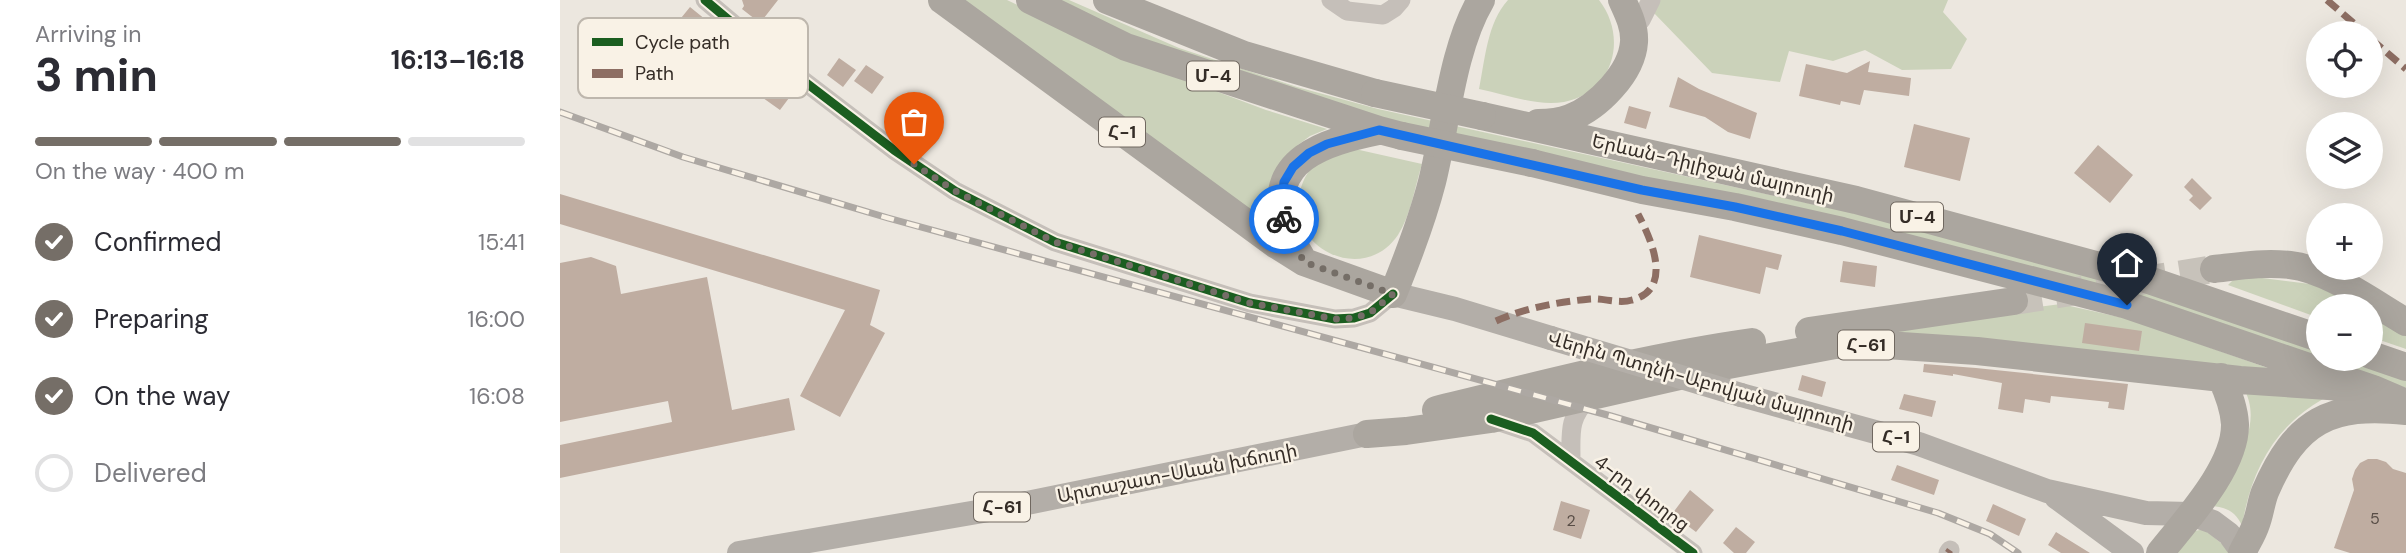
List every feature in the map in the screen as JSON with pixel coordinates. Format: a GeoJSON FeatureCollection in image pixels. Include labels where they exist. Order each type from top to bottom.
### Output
{"type":"FeatureCollection","features":[{"type":"Feature","properties":{"kind":"highway","name":"Հ-1"},"geometry":{"type":"LineString","coordinates":[[942,0],[1275,244],[1304,262],[1393,294]]}},
{"type":"Feature","properties":{"kind":"highway","name":"Երևան-Դիլիջան մայրուղի"},"geometry":{"type":"LineString","coordinates":[[1030,0],[1126,47],[1390,133],[1642,190],[1842,231],[2127,305],[2406,402]]}},
{"type":"Feature","properties":{"kind":"highway","name":"Երևան-Դիլիջան մայրուղի"},"geometry":{"type":"LineString","coordinates":[[1107,0],[1244,55],[1375,93],[1882,207],[2140,277],[2306,334]]}},
{"type":"Feature","properties":{"kind":"highway"},"geometry":{"type":"LineString","coordinates":[[1393,294],[1415,242],[1432,182],[1458,64],[1467,32],[1481,0]]}},
{"type":"Feature","properties":{"kind":"highway"},"geometry":{"type":"LineString","coordinates":[[1521,125],[1571,118],[1602,97],[1618,82],[1629,61],[1634,41],[1635,6]]}},
{"type":"Feature","properties":{"kind":"highway"},"geometry":{"type":"LineString","coordinates":[[1304,262],[1287,230],[1281,206],[1284,182],[1293,167],[1309,153],[1346,137],[1390,133]]}},
{"type":"Feature","properties":{"kind":"highway"},"geometry":{"type":"LineString","coordinates":[[2214,269],[2263,263],[2293,265],[2318,272],[2406,322]]}},
{"type":"Feature","properties":{"kind":"highway","name":"Հ-61"},"geometry":{"type":"LineString","coordinates":[[1367,434],[1413,416],[1681,352],[2014,301]]}},
{"type":"Feature","properties":{"kind":"highway","name":"Հ-61"},"geometry":{"type":"LineString","coordinates":[[1367,434],[1491,419],[1723,366],[1835,345],[1886,345],[1977,351],[2221,377],[2373,389]]}},
{"type":"Feature","properties":{"kind":"highway"},"geometry":{"type":"LineString","coordinates":[[2383,359],[2406,366]]}},
{"type":"Feature","properties":{"kind":"highway"},"geometry":{"type":"LineString","coordinates":[[2160,553],[2217,475],[2233,442],[2235,425],[2232,408],[2221,377]]}},
{"type":"Feature","properties":{"kind":"highway"},"geometry":{"type":"LineString","coordinates":[[2242,552],[2256,525],[2265,493],[2274,475],[2306,428],[2327,416],[2346,410],[2406,411]]}},
{"type":"Feature","properties":{"kind":"main road","name":"Վերին Պտղնի-Աբովյան մայրուղի"},"geometry":{"type":"LineString","coordinates":[[1393,294],[1455,309],[1741,395],[1919,444],[2047,491],[2146,513],[2191,514],[2213,522],[2229,534],[2242,552]]}},
{"type":"Feature","properties":{"kind":"main road","name":"Արտաշատ-Սևան խճուղի"},"geometry":{"type":"LineString","coordinates":[[739,553],[1012,506],[1367,434]]}},
{"type":"Feature","properties":{"kind":"main road","name":"Վերին Պտղնի-Աբովյան մայրուղի"},"geometry":{"type":"LineString","coordinates":[[2047,491],[2132,553]]}},
{"type":"Feature","properties":{"kind":"street"},"geometry":{"type":"LineString","coordinates":[[705,0],[726,18]]}},
{"type":"Feature","properties":{"kind":"street"},"geometry":{"type":"LineString","coordinates":[[1331,0],[1347,11],[1382,15],[1401,0]]}},
{"type":"Feature","properties":{"kind":"street"},"geometry":{"type":"LineString","coordinates":[[808,84],[894,150],[955,191],[1055,242],[1250,303],[1335,319],[1354,318],[1370,313],[1393,294]]}},
{"type":"Feature","properties":{"kind":"street"},"geometry":{"type":"LineString","coordinates":[[1571,461],[1575,411],[1589,397]]}},
{"type":"Feature","properties":{"kind":"street","name":"4-րդ փողոց"},"geometry":{"type":"LineString","coordinates":[[1491,419],[1533,433],[1693,553]]}},
{"type":"Feature","properties":{"kind":"green space"},"geometry":{"type":"Polygon","coordinates":[[[962,0],[1007,0],[1127,58],[1266,110],[1327,129],[1298,145],[1282,234],[962,0]]]}},
{"type":"Feature","properties":{"kind":"green space"},"geometry":{"type":"Polygon","coordinates":[[[1043,0],[1069,0],[1179,48],[1297,87],[1378,109],[1931,230],[2031,257],[2306,341],[2306,355],[1529,153],[1254,86],[1043,0]]]}},
{"type":"Feature","properties":{"kind":"green space"},"geometry":{"type":"Polygon","coordinates":[[[1508,0],[1599,0],[1613,30],[1614,46],[1605,76],[1581,97],[1564,102],[1543,103],[1479,89],[1491,31],[1508,0]]]}},
{"type":"Feature","properties":{"kind":"green space"},"geometry":{"type":"Polygon","coordinates":[[[1659,0],[1948,0],[1943,12],[1967,39],[1951,69],[1902,70],[1865,50],[1833,61],[1789,51],[1780,82],[1712,73],[1653,12],[1659,0]]]}},
{"type":"Feature","properties":{"kind":"green space"},"geometry":{"type":"Polygon","coordinates":[[[1355,149],[1422,164],[1409,210],[1398,235],[1382,251],[1364,258],[1345,258],[1327,252],[1312,240],[1302,224],[1298,204],[1303,182],[1314,166],[1355,149]]]}},
{"type":"Feature","properties":{"kind":"green space"},"geometry":{"type":"Polygon","coordinates":[[[2238,275],[2310,284],[2336,294],[2306,294],[2306,313],[2228,285],[2238,275]]]}},
{"type":"Feature","properties":{"kind":"green space"},"geometry":{"type":"Polygon","coordinates":[[[2061,304],[2128,319],[2291,376],[1852,334],[2061,304]]]}},
{"type":"Feature","properties":{"kind":"green space"},"geometry":{"type":"Polygon","coordinates":[[[2383,319],[2406,331],[2406,349],[2383,341],[2383,319]]]}},
{"type":"Feature","properties":{"kind":"green space"},"geometry":{"type":"Polygon","coordinates":[[[2383,368],[2406,376],[2406,388],[2356,371],[2383,371],[2383,368]]]}},
{"type":"Feature","properties":{"kind":"green space"},"geometry":{"type":"Polygon","coordinates":[[[2243,387],[2323,399],[2291,423],[2268,452],[2252,487],[2242,526],[2229,510],[2209,506],[2235,464],[2248,433],[2251,418],[2243,387]]]}},
{"type":"Feature","properties":{"kind":"green space"},"geometry":{"type":"Polygon","coordinates":[[[2204,529],[2233,553],[2178,553],[2195,531],[2204,529]]]}},
{"type":"Feature","properties":{"kind":"building"},"geometry":{"type":"Polygon","coordinates":[[[742,0],[778,0],[764,18],[754,18],[742,9],[742,0]]]}},
{"type":"Feature","properties":{"kind":"building"},"geometry":{"type":"Polygon","coordinates":[[[690,7],[704,18],[681,18],[690,7]]]}},
{"type":"Feature","properties":{"kind":"building"},"geometry":{"type":"Polygon","coordinates":[[[839,58],[856,70],[843,87],[827,75],[839,58]]]}},
{"type":"Feature","properties":{"kind":"building"},"geometry":{"type":"Polygon","coordinates":[[[1870,61],[1868,72],[1911,78],[1909,96],[1864,90],[1860,105],[1841,101],[1840,105],[1799,96],[1806,64],[1847,73],[1870,61]]]}},
{"type":"Feature","properties":{"kind":"building"},"geometry":{"type":"Polygon","coordinates":[[[866,65],[884,77],[872,94],[854,81],[866,65]]]}},
{"type":"Feature","properties":{"kind":"building"},"geometry":{"type":"Polygon","coordinates":[[[1678,77],[1699,89],[1757,113],[1750,139],[1728,132],[1705,117],[1669,107],[1678,77]]]}},
{"type":"Feature","properties":{"kind":"building"},"geometry":{"type":"Polygon","coordinates":[[[763,98],[789,98],[780,110],[763,98]]]}},
{"type":"Feature","properties":{"kind":"building"},"geometry":{"type":"Polygon","coordinates":[[[1629,106],[1651,112],[1646,129],[1624,123],[1629,106]]]}},
{"type":"Feature","properties":{"kind":"building"},"geometry":{"type":"Polygon","coordinates":[[[1914,124],[1970,138],[1960,181],[1904,167],[1914,124]]]}},
{"type":"Feature","properties":{"kind":"building"},"geometry":{"type":"Polygon","coordinates":[[[2098,145],[2133,175],[2110,203],[2074,173],[2098,145]]]}},
{"type":"Feature","properties":{"kind":"building"},"geometry":{"type":"Polygon","coordinates":[[[2192,178],[2212,198],[2200,210],[2189,200],[2193,196],[2184,187],[2192,178]]]}},
{"type":"Feature","properties":{"kind":"building"},"geometry":{"type":"Polygon","coordinates":[[[560,194],[880,290],[870,325],[885,333],[840,417],[800,396],[845,310],[560,224],[560,194]]]}},
{"type":"Feature","properties":{"kind":"building"},"geometry":{"type":"Polygon","coordinates":[[[1699,235],[1782,255],[1778,270],[1766,267],[1760,294],[1690,277],[1699,235]]]}},
{"type":"Feature","properties":{"kind":"building"},"geometry":{"type":"Polygon","coordinates":[[[591,257],[616,266],[621,294],[707,277],[732,410],[789,398],[795,430],[560,478],[560,445],[672,422],[668,401],[560,422],[560,263],[591,257]]]}},
{"type":"Feature","properties":{"kind":"building"},"geometry":{"type":"Polygon","coordinates":[[[1843,261],[1877,266],[1875,287],[1840,282],[1843,261]]]}},
{"type":"Feature","properties":{"kind":"building"},"geometry":{"type":"Polygon","coordinates":[[[2085,323],[2142,331],[2139,351],[2082,343],[2085,323]]]}},
{"type":"Feature","properties":{"kind":"building"},"geometry":{"type":"Polygon","coordinates":[[[1924,364],[2128,384],[2124,410],[2108,408],[2109,402],[2051,396],[2050,403],[2025,399],[2023,413],[1998,409],[2002,383],[1953,374],[1923,372],[1924,364]]]}},
{"type":"Feature","properties":{"kind":"building"},"geometry":{"type":"Polygon","coordinates":[[[1802,375],[1826,382],[1822,397],[1798,390],[1802,375]]]}},
{"type":"Feature","properties":{"kind":"building"},"geometry":{"type":"Polygon","coordinates":[[[1904,394],[1936,401],[1932,417],[1899,409],[1904,394]]]}},
{"type":"Feature","properties":{"kind":"building"},"geometry":{"type":"Polygon","coordinates":[[[2368,459],[2386,462],[2393,469],[2406,473],[2406,553],[2350,553],[2334,548],[2354,490],[2352,479],[2355,470],[2360,463],[2368,459]]]}},
{"type":"Feature","properties":{"kind":"building"},"geometry":{"type":"Polygon","coordinates":[[[1897,465],[1939,480],[1934,495],[1891,480],[1897,465]]]}},
{"type":"Feature","properties":{"kind":"building"},"geometry":{"type":"Polygon","coordinates":[[[1690,490],[1714,510],[1696,532],[1672,514],[1690,490]]]}},
{"type":"Feature","properties":{"kind":"building"},"geometry":{"type":"Polygon","coordinates":[[[1561,501],[1590,510],[1581,539],[1553,530],[1561,501]]]}},
{"type":"Feature","properties":{"kind":"building"},"geometry":{"type":"Polygon","coordinates":[[[1993,504],[2026,519],[2019,536],[1986,521],[1993,504]]]}},
{"type":"Feature","properties":{"kind":"building"},"geometry":{"type":"Polygon","coordinates":[[[1736,527],[1755,542],[1746,553],[1734,553],[1723,543],[1736,527]]]}},
{"type":"Feature","properties":{"kind":"building"},"geometry":{"type":"Polygon","coordinates":[[[2056,532],[2090,553],[2061,553],[2048,545],[2056,532]]]}},
{"type":"Feature","properties":{"kind":"tunnel"},"geometry":{"type":"LineString","coordinates":[[2014,301],[2214,269]]}},
{"type":"Feature","properties":{"kind":"railway"},"geometry":{"type":"LineString","coordinates":[[560,112],[683,157],[888,218],[1611,416],[1938,513],[1990,534],[2018,553]]}},
{"type":"Feature","properties":{"kind":"marked path"},"geometry":{"type":"LineString","coordinates":[[2327,0],[2351,21]]}},
{"type":"Feature","properties":{"kind":"marked path"},"geometry":{"type":"LineString","coordinates":[[2383,49],[2406,69]]}},
{"type":"Feature","properties":{"kind":"marked path"},"geometry":{"type":"LineString","coordinates":[[1496,321],[1518,312],[1554,304],[1590,299],[1627,301],[1645,294],[1656,275],[1656,262],[1638,214]]}},
{"type":"Feature","properties":{"kind":"cycle path"},"geometry":{"type":"LineString","coordinates":[[705,0],[726,18]]}},
{"type":"Feature","properties":{"kind":"cycle path"},"geometry":{"type":"LineString","coordinates":[[808,84],[894,150],[955,191],[1055,242],[1250,303],[1335,319],[1354,318],[1370,313],[1393,294]]}},
{"type":"Feature","properties":{"kind":"cycle path"},"geometry":{"type":"LineString","coordinates":[[1491,419],[1533,433],[1693,553]]}},
{"type":"Feature","properties":{"kind":"way so far"},"geometry":{"type":"LineString","coordinates":[[914,164],[955,191],[1055,242],[1250,303],[1335,319],[1354,318],[1370,313],[1393,294],[1304,262],[1284,219]]}},
{"type":"Feature","properties":{"kind":"route"},"geometry":{"type":"LineString","coordinates":[[1284,219],[1281,206],[1284,182],[1293,167],[1309,153],[1327,144],[1379,130],[1642,190],[1842,231],[2127,305]]}}]}
